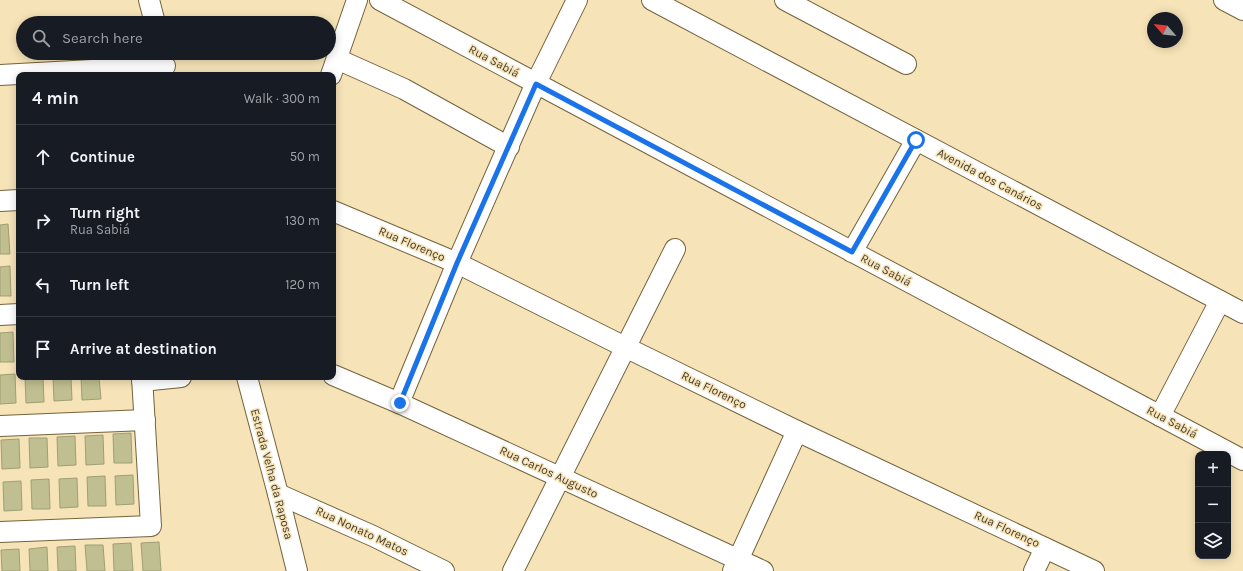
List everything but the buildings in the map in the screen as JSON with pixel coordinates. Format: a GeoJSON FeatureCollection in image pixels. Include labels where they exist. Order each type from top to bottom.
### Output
{"type":"FeatureCollection","features":[{"type":"Feature","properties":{"kind":"street"},"geometry":{"type":"LineString","coordinates":[[149,0],[153,16]]}},
{"type":"Feature","properties":{"kind":"street"},"geometry":{"type":"LineString","coordinates":[[357,0],[334,67],[404,89],[508,147]]}},
{"type":"Feature","properties":{"kind":"street","name":"Rua Sabiá"},"geometry":{"type":"LineString","coordinates":[[380,0],[1243,460]]}},
{"type":"Feature","properties":{"kind":"street"},"geometry":{"type":"LineString","coordinates":[[400,403],[457,263],[508,147],[536,84],[578,0]]}},
{"type":"Feature","properties":{"kind":"street","name":"Avenida dos Canários"},"geometry":{"type":"LineString","coordinates":[[652,0],[1243,313]]}},
{"type":"Feature","properties":{"kind":"street"},"geometry":{"type":"LineString","coordinates":[[785,0],[906,64]]}},
{"type":"Feature","properties":{"kind":"street"},"geometry":{"type":"LineString","coordinates":[[1224,0],[1243,10]]}},
{"type":"Feature","properties":{"kind":"street"},"geometry":{"type":"LineString","coordinates":[[50,72],[165,65]]}},
{"type":"Feature","properties":{"kind":"street"},"geometry":{"type":"LineString","coordinates":[[0,75],[16,74]]}},
{"type":"Feature","properties":{"kind":"street"},"geometry":{"type":"LineString","coordinates":[[852,252],[916,140]]}},
{"type":"Feature","properties":{"kind":"street"},"geometry":{"type":"LineString","coordinates":[[0,201],[16,200]]}},
{"type":"Feature","properties":{"kind":"street","name":"Rua Florenço"},"geometry":{"type":"LineString","coordinates":[[336,212],[457,263],[797,431],[1094,571]]}},
{"type":"Feature","properties":{"kind":"street"},"geometry":{"type":"LineString","coordinates":[[513,571],[675,248]]}},
{"type":"Feature","properties":{"kind":"street"},"geometry":{"type":"LineString","coordinates":[[1160,416],[1220,301]]}},
{"type":"Feature","properties":{"kind":"street"},"geometry":{"type":"LineString","coordinates":[[0,315],[16,314]]}},
{"type":"Feature","properties":{"kind":"street","name":"Rua Carlos Augusto"},"geometry":{"type":"LineString","coordinates":[[336,376],[400,403],[560,477],[735,565],[763,571]]}},
{"type":"Feature","properties":{"kind":"street"},"geometry":{"type":"LineString","coordinates":[[0,532],[151,526],[142,380]]}},
{"type":"Feature","properties":{"kind":"street","name":"Estrada Velha da Raposa"},"geometry":{"type":"LineString","coordinates":[[248,380],[297,571]]}},
{"type":"Feature","properties":{"kind":"street"},"geometry":{"type":"LineString","coordinates":[[0,426],[145,420]]}},
{"type":"Feature","properties":{"kind":"street"},"geometry":{"type":"LineString","coordinates":[[735,565],[797,431]]}},
{"type":"Feature","properties":{"kind":"street","name":"Rua Nonato Matos"},"geometry":{"type":"LineString","coordinates":[[278,494],[344,523],[444,571]]}},
{"type":"Feature","properties":{"kind":"street"},"geometry":{"type":"LineString","coordinates":[[1034,571],[1046,548]]}},
{"type":"Feature","properties":{"kind":"route"},"geometry":{"type":"LineString","coordinates":[[400,403],[457,263],[536,84],[852,252],[916,140]]}}]}
